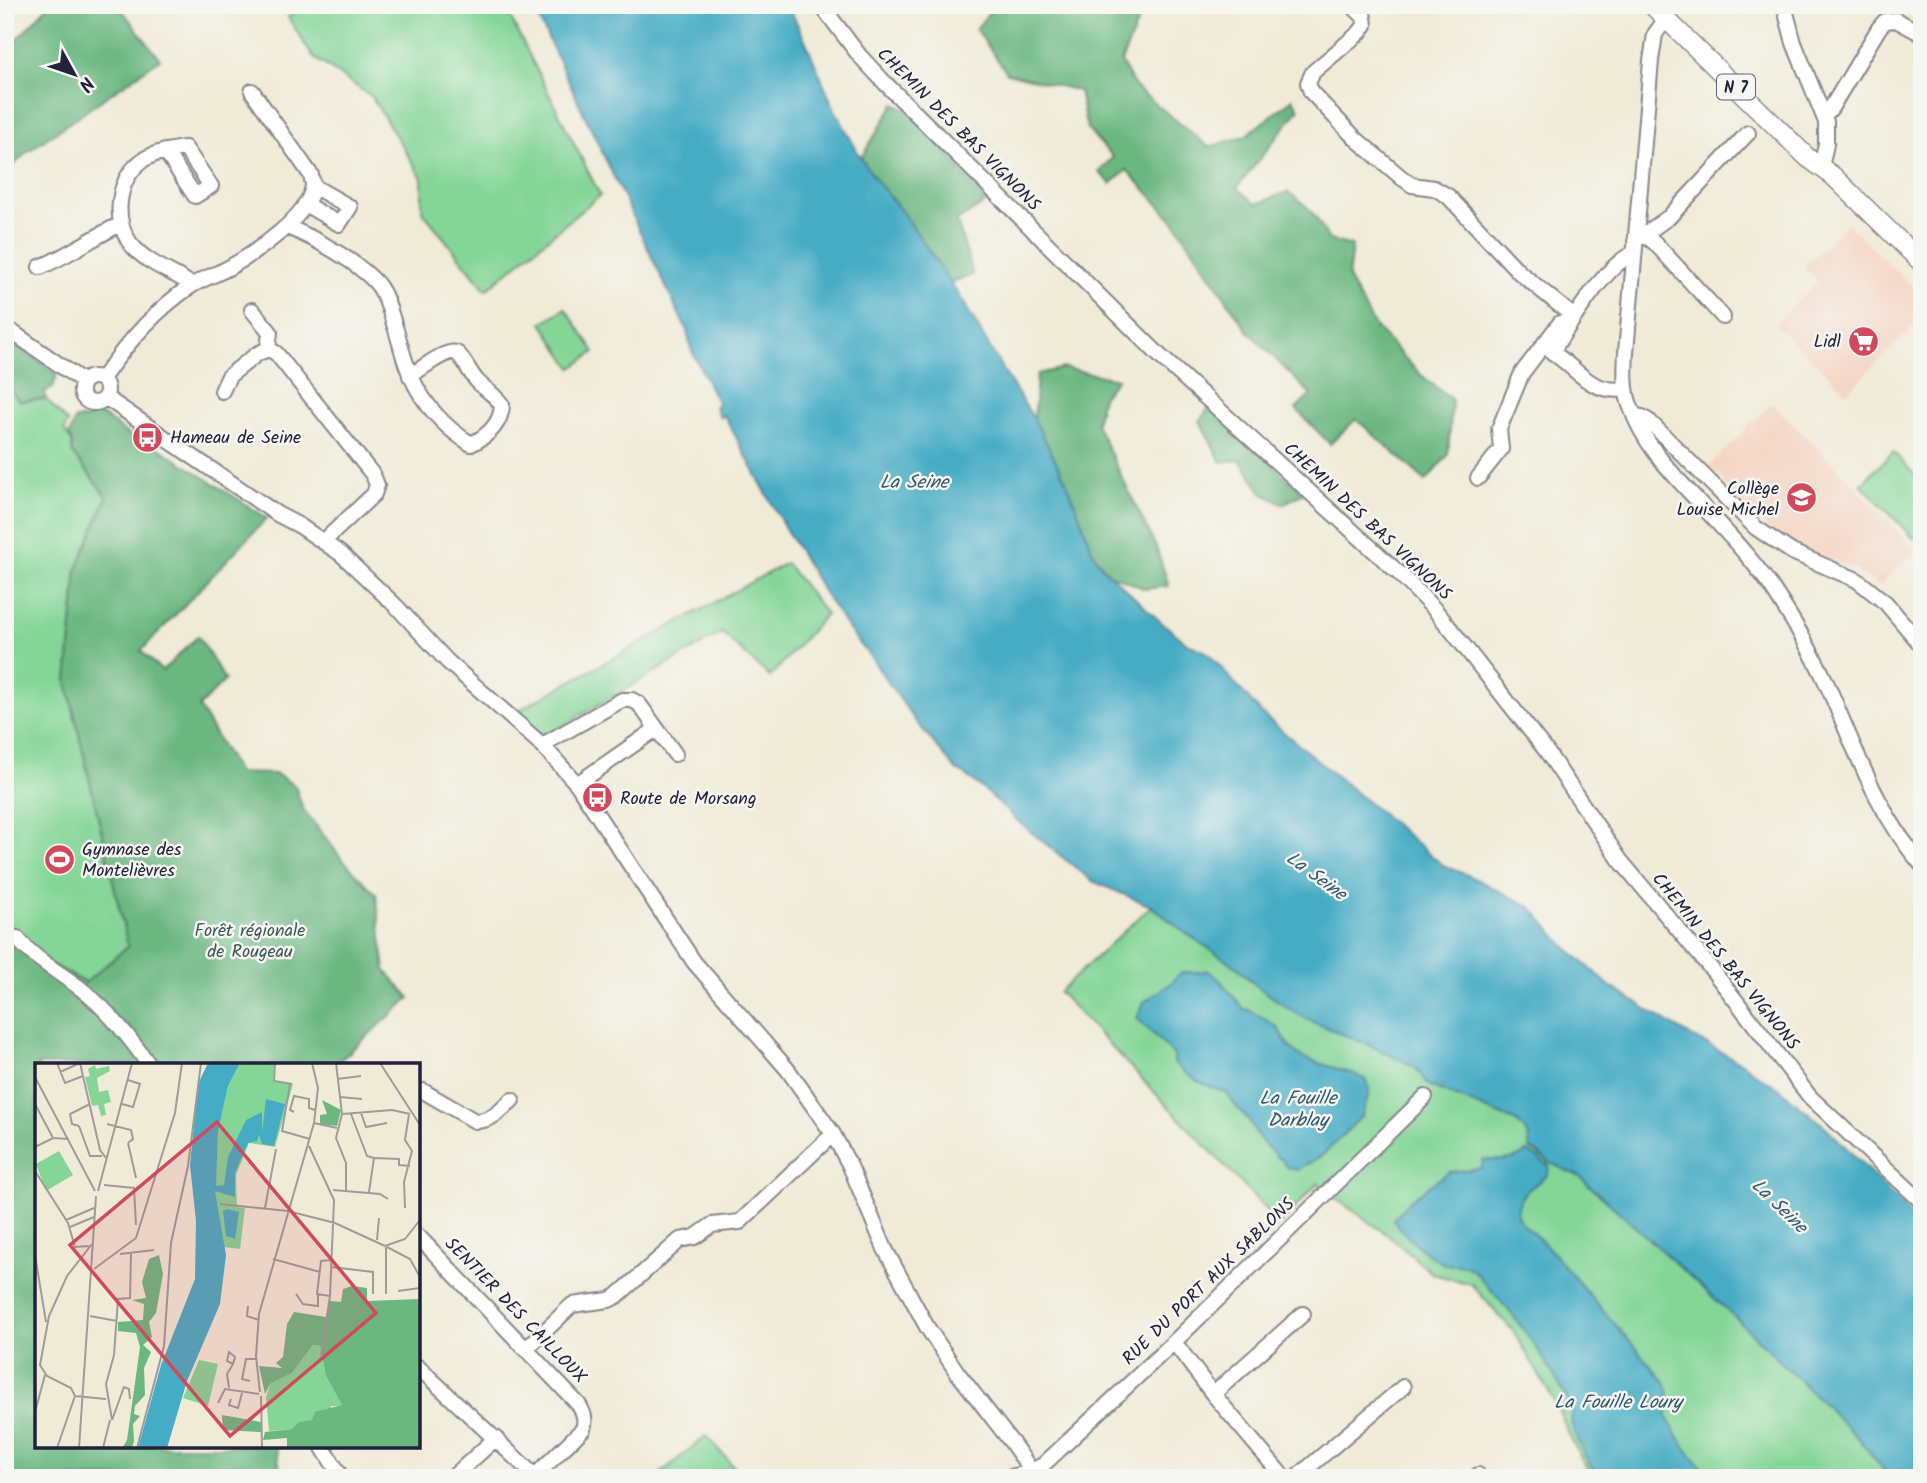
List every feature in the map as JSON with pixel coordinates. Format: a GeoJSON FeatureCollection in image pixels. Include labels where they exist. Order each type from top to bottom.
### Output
{"type":"FeatureCollection","features":[{"type":"Feature","properties":{"kind":"main road","name":"N 7"},"geometry":{"type":"LineString","coordinates":[[1652,5],[1808,158],[1833,176],[1922,263]]}},
{"type":"Feature","properties":{"kind":"main road","name":"N 7"},"geometry":{"type":"LineString","coordinates":[[1821,168],[1826,183],[1922,276]]}},
{"type":"Feature","properties":{"kind":"street","name":"CHEMIN DES BAS VIGNONS"},"geometry":{"type":"LineString","coordinates":[[821,5],[859,55],[886,83],[1160,356],[1401,575],[1435,610],[1547,752],[1620,860],[1713,971],[1810,1097],[1922,1202]]}},
{"type":"Feature","properties":{"kind":"street"},"geometry":{"type":"LineString","coordinates":[[1352,5],[1364,17],[1365,25],[1313,72],[1308,83],[1311,92],[1355,138],[1402,178],[1412,185],[1434,188],[1448,196],[1519,272],[1573,318]]}},
{"type":"Feature","properties":{"kind":"street"},"geometry":{"type":"LineString","coordinates":[[1784,5],[1794,43],[1827,128],[1821,168]]}},
{"type":"Feature","properties":{"kind":"street"},"geometry":{"type":"LineString","coordinates":[[1666,19],[1653,41],[1638,243],[1626,352],[1626,389],[1630,405],[1650,446],[1659,458],[1776,594],[1824,678],[1848,736],[1896,833],[1922,865]]}},
{"type":"Feature","properties":{"kind":"street"},"geometry":{"type":"LineString","coordinates":[[1824,116],[1832,108],[1885,21],[1896,20],[1922,34]]}},
{"type":"Feature","properties":{"kind":"street"},"geometry":{"type":"LineString","coordinates":[[102,379],[139,330],[163,308],[192,285],[232,266],[287,228],[305,204],[313,186],[311,175],[252,91]]}},
{"type":"Feature","properties":{"kind":"street"},"geometry":{"type":"LineString","coordinates":[[1626,389],[1612,391],[1601,388],[1585,379],[1552,352],[1573,318],[1600,284],[1638,243],[1686,200],[1748,132]]}},
{"type":"Feature","properties":{"kind":"street"},"geometry":{"type":"LineString","coordinates":[[165,151],[145,159],[132,171],[122,189],[121,224],[129,242],[144,257],[192,285]]}},
{"type":"Feature","properties":{"kind":"street"},"geometry":{"type":"LineString","coordinates":[[305,204],[339,224],[350,207],[313,186]]}},
{"type":"Feature","properties":{"kind":"street"},"geometry":{"type":"LineString","coordinates":[[40,267],[56,261],[121,224]]}},
{"type":"Feature","properties":{"kind":"street"},"geometry":{"type":"LineString","coordinates":[[287,228],[299,232],[352,263],[379,287],[389,308],[410,376],[425,401],[442,421],[471,444],[484,438],[502,415],[502,405],[478,382],[457,353],[452,351],[410,376]]}},
{"type":"Feature","properties":{"kind":"street"},"geometry":{"type":"LineString","coordinates":[[1638,243],[1655,243],[1723,317]]}},
{"type":"Feature","properties":{"kind":"street"},"geometry":{"type":"LineString","coordinates":[[251,310],[270,332],[268,349]]}},
{"type":"Feature","properties":{"kind":"street"},"geometry":{"type":"LineString","coordinates":[[1478,478],[1501,449],[1499,429],[1522,373],[1564,318],[1573,318]]}},
{"type":"Feature","properties":{"kind":"street"},"geometry":{"type":"LineString","coordinates":[[5,327],[84,382]]}},
{"type":"Feature","properties":{"kind":"street"},"geometry":{"type":"LineString","coordinates":[[222,391],[229,376],[257,354],[268,349]]}},
{"type":"Feature","properties":{"kind":"street"},"geometry":{"type":"LineString","coordinates":[[268,349],[276,353],[373,475],[377,485],[374,494],[323,542]]}},
{"type":"Feature","properties":{"kind":"street"},"geometry":{"type":"LineString","coordinates":[[90,377],[102,379],[107,389],[105,397],[98,402],[87,400],[81,390],[84,382],[90,377]]}},
{"type":"Feature","properties":{"kind":"street"},"geometry":{"type":"LineString","coordinates":[[105,397],[277,514],[341,554],[391,600],[440,654],[542,745],[577,783],[694,962],[788,1070],[833,1134],[850,1166],[885,1249],[927,1328],[1012,1443],[1026,1463],[1030,1475]]}},
{"type":"Feature","properties":{"kind":"street"},"geometry":{"type":"LineString","coordinates":[[1635,416],[1650,422],[1756,528],[1791,552],[1857,580],[1869,588],[1892,609],[1922,646]]}},
{"type":"Feature","properties":{"kind":"street"},"geometry":{"type":"LineString","coordinates":[[542,745],[625,699],[639,705],[674,754]]}},
{"type":"Feature","properties":{"kind":"street"},"geometry":{"type":"LineString","coordinates":[[577,783],[656,729]]}},
{"type":"Feature","properties":{"kind":"street"},"geometry":{"type":"LineString","coordinates":[[17,938],[26,949],[83,990],[131,1039],[148,1063]]}},
{"type":"Feature","properties":{"kind":"street"},"geometry":{"type":"LineString","coordinates":[[420,1091],[475,1121],[492,1118],[512,1100]]}},
{"type":"Feature","properties":{"kind":"street","name":"RUE DU PORT AUX SABLONS"},"geometry":{"type":"LineString","coordinates":[[1008,1478],[1030,1475],[1043,1465],[1174,1342],[1425,1097]]}},
{"type":"Feature","properties":{"kind":"street"},"geometry":{"type":"LineString","coordinates":[[526,1349],[572,1305],[609,1300],[618,1296],[680,1240],[695,1237],[712,1225],[740,1222],[833,1134]]}},
{"type":"Feature","properties":{"kind":"street","name":"SENTIER DES CAILLOUX"},"geometry":{"type":"LineString","coordinates":[[420,1238],[579,1405],[583,1413],[583,1429],[536,1477]]}},
{"type":"Feature","properties":{"kind":"street"},"geometry":{"type":"LineString","coordinates":[[1213,1394],[1303,1314]]}},
{"type":"Feature","properties":{"kind":"street"},"geometry":{"type":"LineString","coordinates":[[1174,1342],[1213,1394],[1284,1478]]}},
{"type":"Feature","properties":{"kind":"street"},"geometry":{"type":"LineString","coordinates":[[420,1369],[536,1477]]}},
{"type":"Feature","properties":{"kind":"street"},"geometry":{"type":"LineString","coordinates":[[1296,1478],[1403,1387]]}},
{"type":"Feature","properties":{"kind":"street"},"geometry":{"type":"LineString","coordinates":[[452,1478],[496,1438]]}},
{"type":"Feature","properties":{"kind":"street"},"geometry":{"type":"LineString","coordinates":[[323,1448],[342,1478]]}},
{"type":"Feature","properties":{"kind":"shaded area"},"geometry":{"type":"Polygon","coordinates":[[[1847,223],[1922,296],[1922,318],[1847,393],[1775,324],[1818,281],[1804,267],[1847,223]]]}},
{"type":"Feature","properties":{"kind":"shaded area","name":"Collège Louise Michel"},"geometry":{"type":"Polygon","coordinates":[[[1772,403],[1851,481],[1916,551],[1879,586],[1853,569],[1797,546],[1770,530],[1723,486],[1723,478],[1708,467],[1772,403]]]}},
{"type":"Feature","properties":{"kind":"green space"},"geometry":{"type":"Polygon","coordinates":[[[49,5],[118,5],[160,59],[26,153],[5,174],[5,52],[49,5]]]}},
{"type":"Feature","properties":{"kind":"green space"},"geometry":{"type":"Polygon","coordinates":[[[306,5],[504,5],[600,195],[486,290],[422,211],[422,178],[371,96],[313,57],[288,17],[306,5]]]}},
{"type":"Feature","properties":{"kind":"green space"},"geometry":{"type":"Polygon","coordinates":[[[995,5],[1155,5],[1138,21],[1121,62],[1135,87],[1209,147],[1245,136],[1293,99],[1299,109],[1237,188],[1256,204],[1287,192],[1312,213],[1329,240],[1352,246],[1348,278],[1375,327],[1420,374],[1452,400],[1448,455],[1426,481],[1356,419],[1330,444],[1296,409],[1311,395],[1247,330],[1174,221],[1127,170],[1111,184],[1099,172],[1113,157],[1087,129],[1079,91],[1007,73],[976,29],[995,5]]]}},
{"type":"Feature","properties":{"kind":"green space"},"geometry":{"type":"Polygon","coordinates":[[[894,104],[916,114],[985,203],[957,221],[973,275],[951,283],[861,158],[894,104]]]}},
{"type":"Feature","properties":{"kind":"green space"},"geometry":{"type":"Polygon","coordinates":[[[565,308],[595,352],[572,368],[542,323],[565,308]]]}},
{"type":"Feature","properties":{"kind":"green space"},"geometry":{"type":"Polygon","coordinates":[[[5,336],[57,375],[53,388],[44,392],[46,399],[19,401],[5,382],[5,336]]]}},
{"type":"Feature","properties":{"kind":"green space"},"geometry":{"type":"Polygon","coordinates":[[[1064,368],[1117,379],[1102,397],[1096,424],[1156,547],[1169,586],[1145,589],[1109,574],[1094,555],[1067,483],[1034,419],[1037,374],[1064,368]]]}},
{"type":"Feature","properties":{"kind":"green space"},"geometry":{"type":"Polygon","coordinates":[[[5,382],[19,401],[46,399],[68,423],[64,430],[72,442],[72,453],[107,497],[77,569],[67,682],[128,946],[85,984],[5,939],[5,382]]]}},
{"type":"Feature","properties":{"kind":"green space"},"geometry":{"type":"Polygon","coordinates":[[[1209,407],[1304,493],[1283,504],[1263,494],[1240,460],[1221,462],[1200,421],[1209,407]]]}},
{"type":"Feature","properties":{"kind":"green space","name":"Forêt régionale de Rougeau"},"geometry":{"type":"Polygon","coordinates":[[[94,413],[103,416],[136,440],[145,439],[267,518],[141,651],[162,671],[198,636],[225,680],[199,707],[238,773],[276,774],[295,786],[303,809],[342,859],[376,894],[385,970],[410,998],[337,1063],[35,1063],[35,1448],[276,1448],[280,1469],[271,1478],[5,1478],[5,939],[85,983],[128,946],[67,682],[77,569],[107,497],[72,452],[69,436],[75,419],[86,419],[94,413]]]}},
{"type":"Feature","properties":{"kind":"green space"},"geometry":{"type":"Polygon","coordinates":[[[1893,452],[1922,482],[1922,531],[1914,539],[1861,484],[1893,452]]]}},
{"type":"Feature","properties":{"kind":"green space"},"geometry":{"type":"Polygon","coordinates":[[[786,563],[826,614],[770,677],[722,633],[542,738],[517,711],[786,563]]]}},
{"type":"Feature","properties":{"kind":"green space"},"geometry":{"type":"Polygon","coordinates":[[[1151,906],[1237,967],[1257,986],[1291,1010],[1415,1067],[1428,1085],[1517,1122],[1528,1134],[1530,1149],[1550,1163],[1579,1176],[1735,1317],[1860,1440],[1890,1478],[1592,1478],[1557,1406],[1514,1332],[1471,1284],[1433,1274],[1388,1235],[1318,1183],[1280,1224],[1059,992],[1151,906]]]}},
{"type":"Feature","properties":{"kind":"green space"},"geometry":{"type":"Polygon","coordinates":[[[706,1436],[744,1478],[655,1478],[706,1436]]]}},
{"type":"Feature","properties":{"kind":"water","name":"La Seine"},"geometry":{"type":"Polygon","coordinates":[[[530,5],[788,5],[833,106],[861,158],[908,220],[962,300],[1034,419],[1067,483],[1094,555],[1104,569],[1187,643],[1208,653],[1263,715],[1444,866],[1531,907],[1566,947],[1610,986],[1685,1033],[1742,1063],[1776,1086],[1827,1128],[1922,1228],[1922,1478],[1890,1478],[1860,1440],[1735,1317],[1579,1176],[1550,1163],[1530,1148],[1528,1134],[1517,1122],[1428,1085],[1415,1067],[1291,1010],[1257,986],[1237,967],[1151,906],[1092,881],[1021,824],[989,794],[957,771],[916,722],[829,601],[785,528],[724,415],[720,417],[715,407],[718,404],[691,349],[687,331],[530,5]]]}},
{"type":"Feature","properties":{"kind":"water","name":"La Fouille Darblay"},"geometry":{"type":"Polygon","coordinates":[[[1207,970],[1219,979],[1244,1009],[1276,1026],[1289,1046],[1303,1058],[1354,1074],[1368,1082],[1369,1094],[1362,1116],[1324,1154],[1298,1170],[1286,1167],[1282,1159],[1265,1145],[1227,1093],[1198,1081],[1174,1063],[1174,1055],[1137,1018],[1144,1002],[1180,974],[1207,970]]]}},
{"type":"Feature","properties":{"kind":"water","name":"La Fouille Loury"},"geometry":{"type":"Polygon","coordinates":[[[1528,1151],[1549,1166],[1548,1174],[1523,1195],[1517,1216],[1546,1245],[1665,1382],[1669,1394],[1667,1418],[1683,1444],[1710,1478],[1598,1478],[1574,1432],[1569,1402],[1544,1358],[1512,1314],[1473,1270],[1465,1266],[1446,1264],[1432,1257],[1393,1219],[1410,1200],[1449,1172],[1482,1168],[1483,1160],[1513,1159],[1528,1151]]]}},
{"type":"Feature","properties":{"kind":"place","name":"Lidl"},"geometry":{"type":"Point","coordinates":[1864,341]}},
{"type":"Feature","properties":{"kind":"place","name":"Hameau de Seine"},"geometry":{"type":"Point","coordinates":[147,437]}},
{"type":"Feature","properties":{"kind":"place","name":"Collège Louise Michel"},"geometry":{"type":"Point","coordinates":[1802,498]}},
{"type":"Feature","properties":{"kind":"place","name":"Route de Morsang"},"geometry":{"type":"Point","coordinates":[597,798]}},
{"type":"Feature","properties":{"kind":"place","name":"Gymnase des Montelièvres"},"geometry":{"type":"Point","coordinates":[59,859]}}]}
